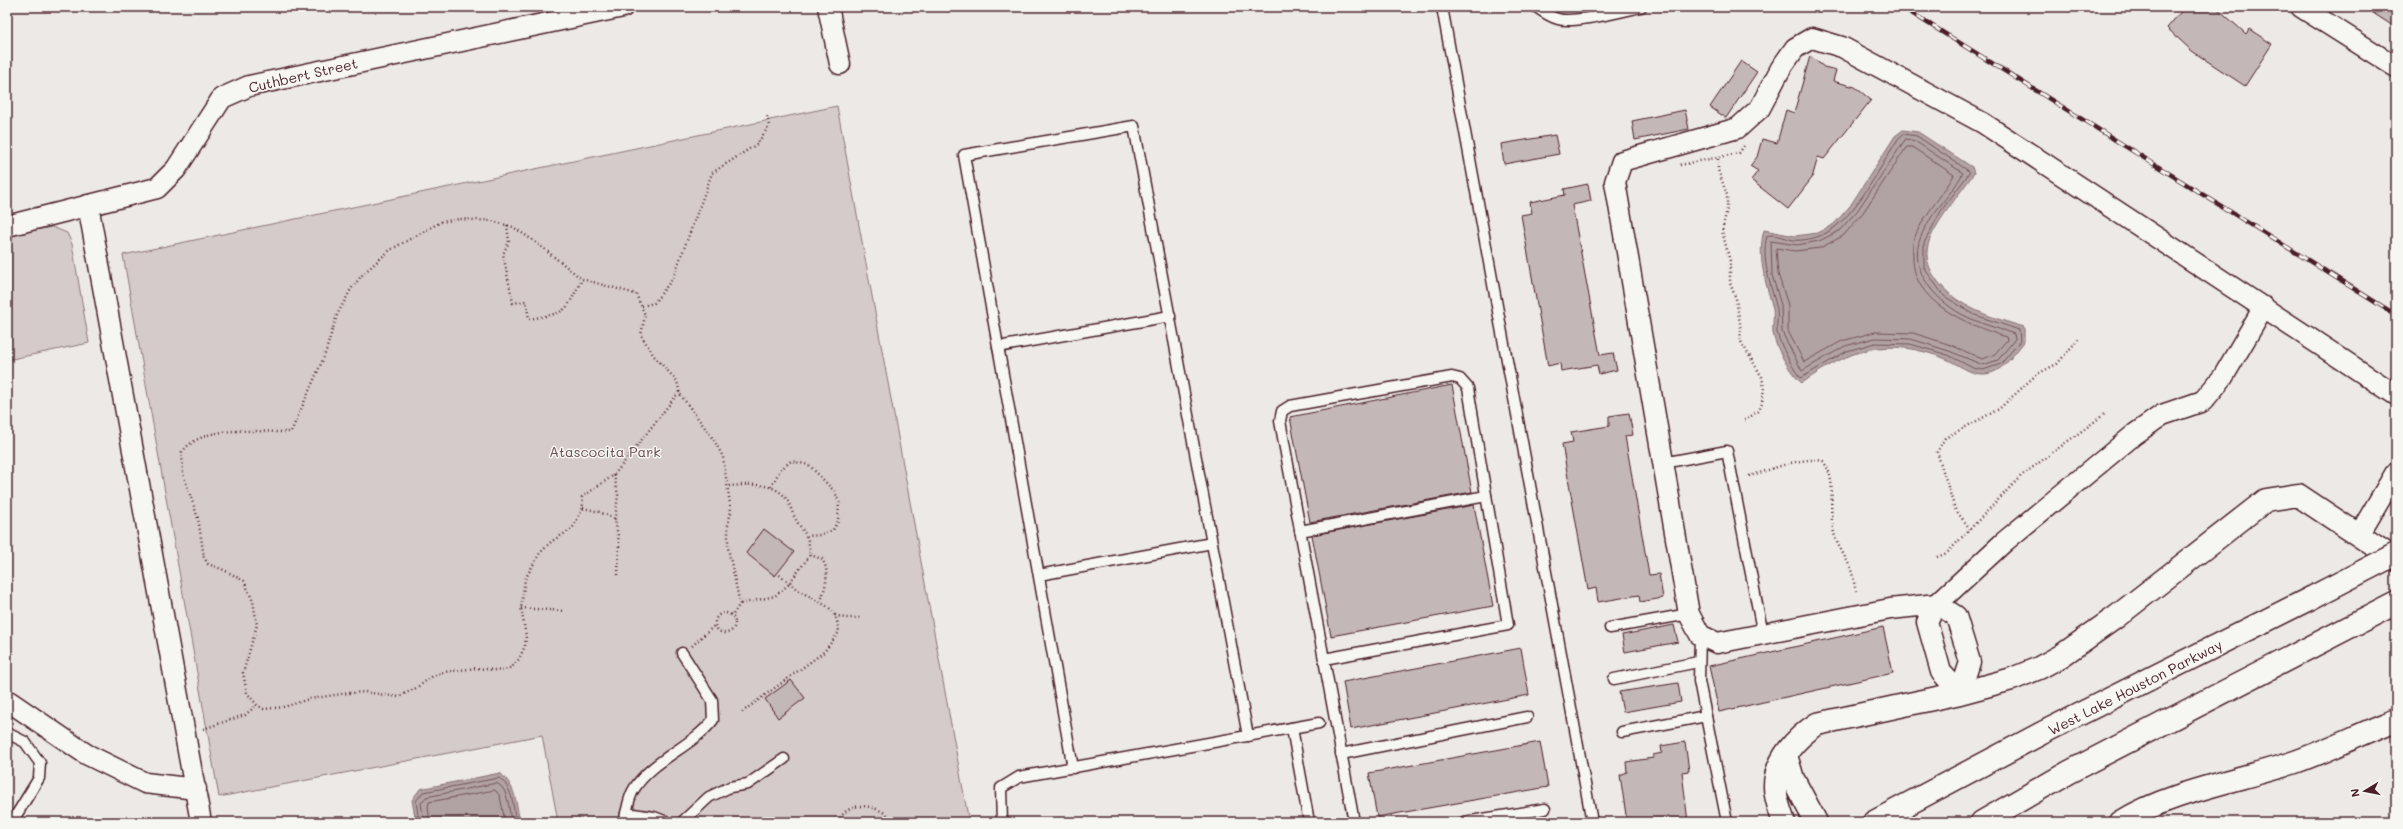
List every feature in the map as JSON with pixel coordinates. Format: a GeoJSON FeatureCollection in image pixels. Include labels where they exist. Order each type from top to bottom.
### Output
{"type":"FeatureCollection","features":[{"type":"Feature","properties":{"kind":"street","name":"Cuthbert Street"},"geometry":{"type":"LineString","coordinates":[[7,226],[157,188],[176,169],[222,98],[249,86],[623,7]]}},
{"type":"Feature","properties":{"kind":"street"},"geometry":{"type":"LineString","coordinates":[[828,7],[840,64]]}},
{"type":"Feature","properties":{"kind":"street"},"geometry":{"type":"LineString","coordinates":[[2301,7],[2396,67]]}},
{"type":"Feature","properties":{"kind":"street"},"geometry":{"type":"LineString","coordinates":[[1960,693],[1970,662],[1956,616],[1937,604],[1890,609],[1717,643],[1700,635],[1689,614],[1615,182],[1622,161],[1738,128],[1760,108],[1781,68],[1795,48],[1812,38],[1842,47],[1983,123],[2396,395]]}},
{"type":"Feature","properties":{"kind":"street"},"geometry":{"type":"LineString","coordinates":[[88,205],[201,822]]}},
{"type":"Feature","properties":{"kind":"street"},"geometry":{"type":"LineString","coordinates":[[1960,693],[1941,672],[1927,622],[1937,604],[2010,537],[2135,434],[2162,415],[2203,401],[2223,376],[2264,307]]}},
{"type":"Feature","properties":{"kind":"street"},"geometry":{"type":"LineString","coordinates":[[2359,535],[2396,472]]}},
{"type":"Feature","properties":{"kind":"street"},"geometry":{"type":"LineString","coordinates":[[1784,822],[1777,802],[1775,786],[1778,769],[1786,755],[1802,734],[1817,724],[1960,693],[2012,679],[2061,656],[2122,613],[2266,500],[2298,495],[2396,560]]}},
{"type":"Feature","properties":{"kind":"street","name":"West Lake Houston Parkway"},"geometry":{"type":"LineString","coordinates":[[1874,822],[2044,732],[2396,554]]}},
{"type":"Feature","properties":{"kind":"street"},"geometry":{"type":"LineString","coordinates":[[1982,822],[2069,772],[2396,603]]}},
{"type":"Feature","properties":{"kind":"street"},"geometry":{"type":"LineString","coordinates":[[7,700],[86,754],[145,782],[196,789]]}},
{"type":"Feature","properties":{"kind":"street"},"geometry":{"type":"LineString","coordinates":[[2121,822],[2138,811],[2221,783],[2296,762],[2396,720]]}},
{"type":"Feature","properties":{"kind":"street"},"geometry":{"type":"LineString","coordinates":[[1786,755],[1793,779],[1816,822]]}},
{"type":"Feature","properties":{"kind":"lane"},"geometry":{"type":"LineString","coordinates":[[1442,7],[1592,822]]}},
{"type":"Feature","properties":{"kind":"lane"},"geometry":{"type":"LineString","coordinates":[[1536,7],[1559,20],[1572,20],[1641,7]]}},
{"type":"Feature","properties":{"kind":"lane"},"geometry":{"type":"LineString","coordinates":[[1073,768],[964,155],[1134,126],[1248,736]]}},
{"type":"Feature","properties":{"kind":"lane"},"geometry":{"type":"LineString","coordinates":[[998,347],[1170,316]]}},
{"type":"Feature","properties":{"kind":"lane"},"geometry":{"type":"LineString","coordinates":[[1324,659],[1508,625],[1468,388],[1460,379],[1452,377],[1290,406],[1282,412],[1280,421],[1354,822]]}},
{"type":"Feature","properties":{"kind":"lane"},"geometry":{"type":"LineString","coordinates":[[1663,463],[1727,451],[1762,635]]}},
{"type":"Feature","properties":{"kind":"lane"},"geometry":{"type":"LineString","coordinates":[[1300,531],[1486,496]]}},
{"type":"Feature","properties":{"kind":"lane"},"geometry":{"type":"LineString","coordinates":[[1039,575],[1212,543]]}},
{"type":"Feature","properties":{"kind":"lane"},"geometry":{"type":"LineString","coordinates":[[1610,628],[1689,614]]}},
{"type":"Feature","properties":{"kind":"lane"},"geometry":{"type":"LineString","coordinates":[[1700,635],[1698,662],[1699,680],[1727,822]]}},
{"type":"Feature","properties":{"kind":"lane"},"geometry":{"type":"LineString","coordinates":[[667,822],[654,817],[625,818],[633,790],[671,754],[706,730],[713,720],[712,700],[682,653]]}},
{"type":"Feature","properties":{"kind":"lane"},"geometry":{"type":"LineString","coordinates":[[1614,679],[1698,662]]}},
{"type":"Feature","properties":{"kind":"lane"},"geometry":{"type":"LineString","coordinates":[[1622,732],[1706,716]]}},
{"type":"Feature","properties":{"kind":"lane"},"geometry":{"type":"LineString","coordinates":[[1342,754],[1527,717]]}},
{"type":"Feature","properties":{"kind":"lane"},"geometry":{"type":"LineString","coordinates":[[1002,822],[1001,788],[1019,777],[1319,723]]}},
{"type":"Feature","properties":{"kind":"lane"},"geometry":{"type":"LineString","coordinates":[[1292,728],[1309,822]]}},
{"type":"Feature","properties":{"kind":"lane"},"geometry":{"type":"LineString","coordinates":[[7,733],[25,742],[40,763],[39,778],[12,822]]}},
{"type":"Feature","properties":{"kind":"lane"},"geometry":{"type":"LineString","coordinates":[[682,822],[709,797],[730,788],[748,784],[784,759]]}},
{"type":"Feature","properties":{"kind":"lane"},"geometry":{"type":"LineString","coordinates":[[1464,822],[1545,809]]}},
{"type":"Feature","properties":{"kind":"path"},"geometry":{"type":"LineString","coordinates":[[642,306],[654,303],[673,278],[712,174],[757,144],[769,126],[767,116]]}},
{"type":"Feature","properties":{"kind":"path"},"geometry":{"type":"LineString","coordinates":[[1718,159],[1718,170],[1723,179],[1727,195],[1727,209],[1722,231],[1730,261],[1730,283],[1741,330],[1740,340],[1762,377],[1764,388],[1762,403],[1759,410],[1742,422]]}},
{"type":"Feature","properties":{"kind":"path"},"geometry":{"type":"LineString","coordinates":[[679,392],[614,475],[582,497],[583,508],[572,530],[552,541],[532,564],[525,579],[521,608],[526,636],[525,646],[519,658],[512,667],[502,671],[477,668],[444,672],[432,676],[416,688],[398,697],[365,692],[309,699],[284,708],[264,709],[257,705],[247,693],[243,674],[257,625],[253,602],[244,581],[224,570],[208,564],[204,556],[198,518],[183,474],[182,452],[190,442],[200,436],[223,432],[291,432],[324,357],[337,315],[351,289],[363,274],[390,250],[442,222],[460,219],[492,221],[507,226],[534,241],[582,279],[636,294],[642,306],[644,315],[641,335],[654,356],[678,381],[679,392],[723,457],[729,486],[731,511],[728,525],[728,548],[740,604]]}},
{"type":"Feature","properties":{"kind":"path"},"geometry":{"type":"LineString","coordinates":[[507,226],[509,242],[504,254],[513,303],[526,300],[529,319],[562,313],[568,306],[582,279]]}},
{"type":"Feature","properties":{"kind":"path"},"geometry":{"type":"LineString","coordinates":[[1970,529],[1955,508],[1937,452],[1945,438],[1999,409],[2037,374],[2057,364],[2080,337]]}},
{"type":"Feature","properties":{"kind":"path"},"geometry":{"type":"LineString","coordinates":[[1937,557],[1946,553],[2021,476],[2106,413]]}},
{"type":"Feature","properties":{"kind":"path"},"geometry":{"type":"LineString","coordinates":[[1750,476],[1804,460],[1814,459],[1823,461],[1830,470],[1833,490],[1831,518],[1836,544],[1850,568],[1856,591]]}},
{"type":"Feature","properties":{"kind":"path"},"geometry":{"type":"LineString","coordinates":[[771,487],[780,470],[791,462],[809,465],[835,492],[839,502],[838,521],[833,530],[808,536]]}},
{"type":"Feature","properties":{"kind":"path"},"geometry":{"type":"LineString","coordinates":[[614,475],[618,495],[615,519],[619,542],[618,575]]}},
{"type":"Feature","properties":{"kind":"path"},"geometry":{"type":"LineString","coordinates":[[715,625],[721,632],[731,631],[734,626],[732,616],[740,604],[774,596],[790,582],[810,555],[808,536],[794,516],[784,495],[771,487],[749,484],[729,486]]}},
{"type":"Feature","properties":{"kind":"path"},"geometry":{"type":"LineString","coordinates":[[583,508],[600,512],[615,519]]}},
{"type":"Feature","properties":{"kind":"path"},"geometry":{"type":"LineString","coordinates":[[810,555],[822,559],[826,566],[828,580],[820,601]]}},
{"type":"Feature","properties":{"kind":"path"},"geometry":{"type":"LineString","coordinates":[[742,712],[824,652],[839,632],[838,621],[831,607],[804,594],[777,573]]}},
{"type":"Feature","properties":{"kind":"path"},"geometry":{"type":"LineString","coordinates":[[521,608],[564,611]]}},
{"type":"Feature","properties":{"kind":"path"},"geometry":{"type":"LineString","coordinates":[[682,653],[700,640],[715,625],[716,619],[720,614],[727,613],[732,616]]}},
{"type":"Feature","properties":{"kind":"path"},"geometry":{"type":"LineString","coordinates":[[835,615],[844,618],[861,618]]}},
{"type":"Feature","properties":{"kind":"path"},"geometry":{"type":"LineString","coordinates":[[186,734],[230,722],[245,715],[257,705]]}},
{"type":"Feature","properties":{"kind":"path"},"geometry":{"type":"LineString","coordinates":[[839,822],[847,811],[858,806],[871,806],[883,811],[894,822]]}},
{"type":"Feature","properties":{"kind":"green space","name":"Atascocita Park"},"geometry":{"type":"Polygon","coordinates":[[[837,106],[969,822],[558,822],[542,735],[219,797],[123,255],[837,106]]]}},
{"type":"Feature","properties":{"kind":"green space"},"geometry":{"type":"Polygon","coordinates":[[[52,227],[67,233],[72,244],[89,343],[7,360],[7,235],[52,227]]]}},
{"type":"Feature","properties":{"kind":"water"},"geometry":{"type":"Polygon","coordinates":[[[1903,130],[1918,132],[1972,167],[1974,173],[1942,218],[1928,245],[1928,263],[1936,279],[1944,289],[1964,304],[1987,315],[2024,327],[2024,342],[2001,368],[1989,373],[1977,374],[1946,359],[1925,352],[1906,348],[1888,347],[1871,349],[1837,361],[1802,383],[1793,374],[1780,353],[1774,339],[1773,309],[1763,268],[1761,250],[1764,230],[1795,236],[1817,233],[1834,224],[1850,206],[1895,136],[1903,130]]]}},
{"type":"Feature","properties":{"kind":"water"},"geometry":{"type":"Polygon","coordinates":[[[500,773],[512,789],[520,822],[416,822],[412,800],[420,789],[500,773]]]}},
{"type":"Feature","properties":{"kind":"building"},"geometry":{"type":"Polygon","coordinates":[[[2185,7],[2216,7],[2246,34],[2249,29],[2272,44],[2245,86],[2192,51],[2167,28],[2185,7]]]}},
{"type":"Feature","properties":{"kind":"building"},"geometry":{"type":"Polygon","coordinates":[[[2364,7],[2396,7],[2396,28],[2364,7]]]}},
{"type":"Feature","properties":{"kind":"building"},"geometry":{"type":"Polygon","coordinates":[[[1810,56],[1824,67],[1836,70],[1833,81],[1855,87],[1871,100],[1824,159],[1818,157],[1812,178],[1788,209],[1751,180],[1758,171],[1750,166],[1757,157],[1762,139],[1777,143],[1786,110],[1794,113],[1810,56]]]}},
{"type":"Feature","properties":{"kind":"building"},"geometry":{"type":"Polygon","coordinates":[[[1741,61],[1757,72],[1726,118],[1710,107],[1741,61]]]}},
{"type":"Feature","properties":{"kind":"building"},"geometry":{"type":"Polygon","coordinates":[[[1685,110],[1689,129],[1635,140],[1632,121],[1685,110]]]}},
{"type":"Feature","properties":{"kind":"building"},"geometry":{"type":"Polygon","coordinates":[[[1555,135],[1559,154],[1504,164],[1501,144],[1555,135]]]}},
{"type":"Feature","properties":{"kind":"building"},"geometry":{"type":"Polygon","coordinates":[[[1588,184],[1591,201],[1572,205],[1600,355],[1613,353],[1617,370],[1599,374],[1597,365],[1561,371],[1560,363],[1548,366],[1521,215],[1532,213],[1530,202],[1565,195],[1564,189],[1588,184]]]}},
{"type":"Feature","properties":{"kind":"building"},"geometry":{"type":"Polygon","coordinates":[[[1452,385],[1472,492],[1310,522],[1290,417],[1452,385]]]}},
{"type":"Feature","properties":{"kind":"building"},"geometry":{"type":"Polygon","coordinates":[[[1629,413],[1633,435],[1625,436],[1649,575],[1659,574],[1663,598],[1640,602],[1639,595],[1598,602],[1596,588],[1588,590],[1562,444],[1573,442],[1571,432],[1609,426],[1609,416],[1629,413]]]}},
{"type":"Feature","properties":{"kind":"building"},"geometry":{"type":"Polygon","coordinates":[[[1474,505],[1493,606],[1331,636],[1312,535],[1474,505]]]}},
{"type":"Feature","properties":{"kind":"building"},"geometry":{"type":"Polygon","coordinates":[[[764,529],[794,552],[775,576],[746,553],[764,529]]]}},
{"type":"Feature","properties":{"kind":"building"},"geometry":{"type":"Polygon","coordinates":[[[1674,625],[1678,642],[1625,652],[1622,635],[1674,625]]]}},
{"type":"Feature","properties":{"kind":"building"},"geometry":{"type":"Polygon","coordinates":[[[1883,627],[1893,673],[1719,712],[1709,666],[1883,627]]]}},
{"type":"Feature","properties":{"kind":"building"},"geometry":{"type":"Polygon","coordinates":[[[1521,648],[1529,695],[1351,729],[1343,682],[1521,648]]]}},
{"type":"Feature","properties":{"kind":"building"},"geometry":{"type":"Polygon","coordinates":[[[791,680],[805,698],[778,718],[765,699],[791,680]]]}},
{"type":"Feature","properties":{"kind":"building"},"geometry":{"type":"Polygon","coordinates":[[[1678,683],[1681,702],[1623,712],[1619,692],[1678,683]]]}},
{"type":"Feature","properties":{"kind":"building"},"geometry":{"type":"Polygon","coordinates":[[[1540,742],[1548,787],[1377,817],[1369,773],[1540,742]]]}},
{"type":"Feature","properties":{"kind":"building"},"geometry":{"type":"Polygon","coordinates":[[[1685,742],[1689,771],[1682,772],[1688,822],[1627,822],[1620,775],[1627,772],[1626,762],[1653,758],[1653,755],[1662,753],[1661,746],[1685,742]]]}},
{"type":"Feature","properties":{"kind":"railway"},"geometry":{"type":"LineString","coordinates":[[1902,7],[2396,315]]}}]}
